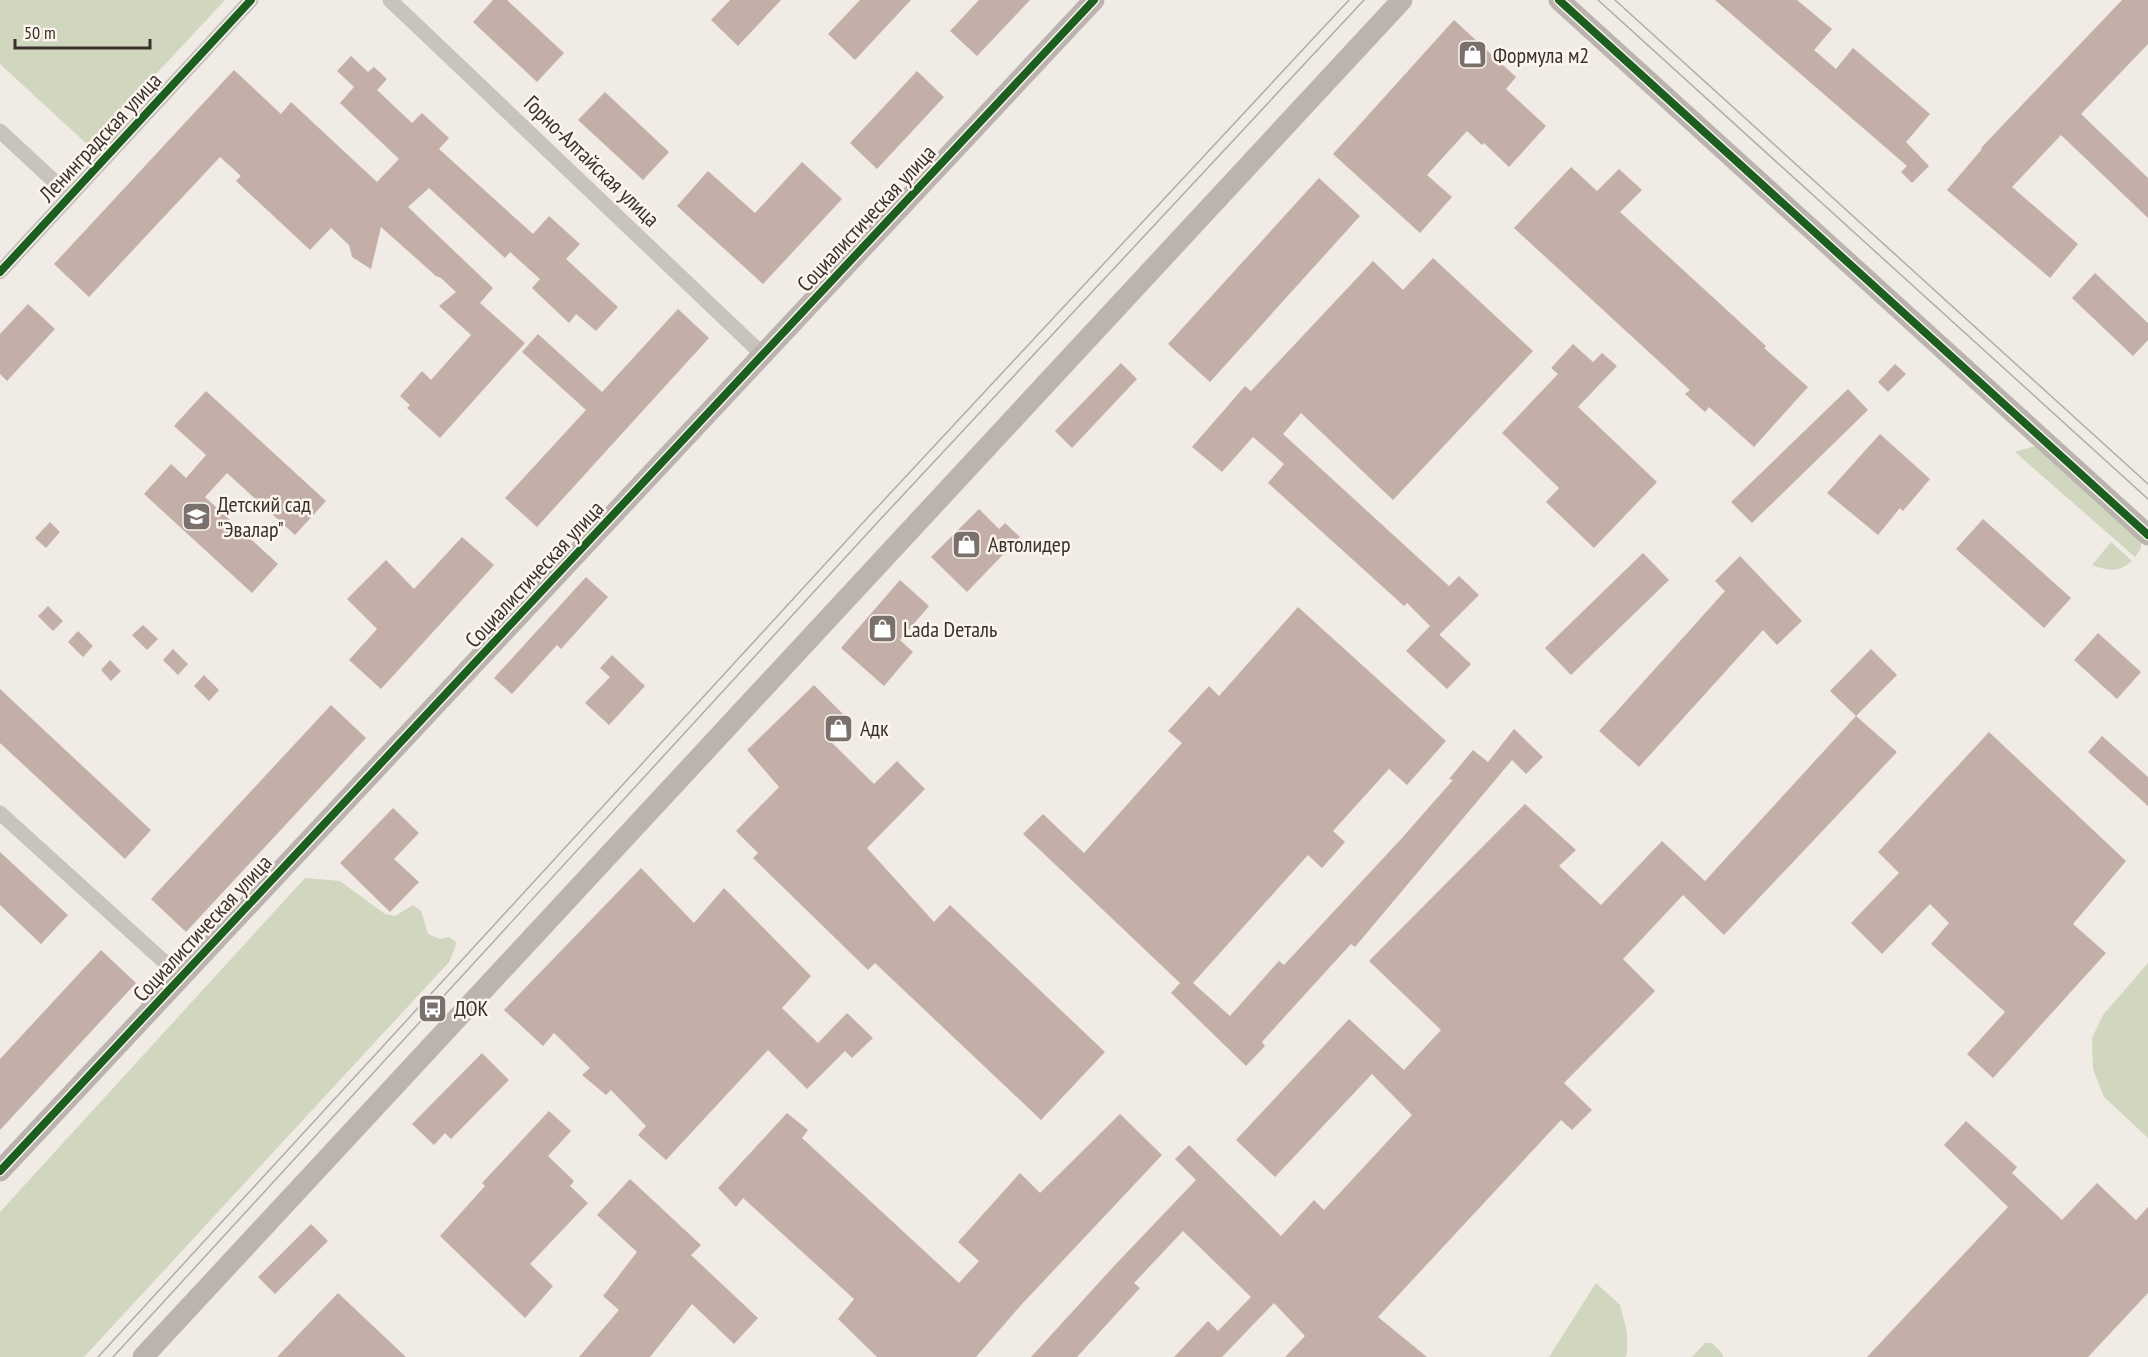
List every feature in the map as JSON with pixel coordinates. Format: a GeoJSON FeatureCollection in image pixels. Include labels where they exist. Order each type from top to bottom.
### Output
{"type":"FeatureCollection","features":[{"type":"Feature","properties":{"kind":"street","name":"Ленинградская улица"},"geometry":{"type":"LineString","coordinates":[[0,272],[251,0]]}},
{"type":"Feature","properties":{"kind":"street","name":"Горно-Алтайская улица"},"geometry":{"type":"LineString","coordinates":[[390,0],[764,355]]}},
{"type":"Feature","properties":{"kind":"street","name":"Социалистическая улица"},"geometry":{"type":"LineString","coordinates":[[0,1171],[1094,0]]}},
{"type":"Feature","properties":{"kind":"street"},"geometry":{"type":"LineString","coordinates":[[143,1357],[1402,0]]}},
{"type":"Feature","properties":{"kind":"street"},"geometry":{"type":"LineString","coordinates":[[1559,0],[2148,535]]}},
{"type":"Feature","properties":{"kind":"street"},"geometry":{"type":"LineString","coordinates":[[0,131],[70,196]]}},
{"type":"Feature","properties":{"kind":"street"},"geometry":{"type":"LineString","coordinates":[[0,813],[181,976]]}},
{"type":"Feature","properties":{"kind":"green space"},"geometry":{"type":"Polygon","coordinates":[[[0,0],[225,0],[89,146],[0,64],[0,0]]]}},
{"type":"Feature","properties":{"kind":"green space"},"geometry":{"type":"Polygon","coordinates":[[[2038,445],[2141,537],[2141,548],[2135,557],[2015,452],[2038,445]]]}},
{"type":"Feature","properties":{"kind":"green space"},"geometry":{"type":"Polygon","coordinates":[[[2111,542],[2132,561],[2122,568],[2113,570],[2092,565],[2111,542]]]}},
{"type":"Feature","properties":{"kind":"green space"},"geometry":{"type":"Polygon","coordinates":[[[305,878],[340,881],[385,914],[395,916],[413,905],[421,911],[428,934],[440,939],[449,937],[456,942],[449,962],[84,1357],[0,1357],[0,1212],[305,878]]]}},
{"type":"Feature","properties":{"kind":"green space"},"geometry":{"type":"Polygon","coordinates":[[[2148,963],[2148,1138],[2104,1097],[2093,1069],[2092,1038],[2103,1015],[2148,963]]]}},
{"type":"Feature","properties":{"kind":"green space"},"geometry":{"type":"Polygon","coordinates":[[[1596,1283],[1620,1305],[1627,1332],[1627,1354],[1625,1357],[1549,1357],[1596,1283]]]}},
{"type":"Feature","properties":{"kind":"green space"},"geometry":{"type":"Polygon","coordinates":[[[1705,1343],[1712,1343],[1723,1354],[1723,1357],[1692,1357],[1705,1343]]]}},
{"type":"Feature","properties":{"kind":"building"},"geometry":{"type":"Polygon","coordinates":[[[493,0],[507,0],[564,53],[537,82],[473,22],[493,0]]]}},
{"type":"Feature","properties":{"kind":"building"},"geometry":{"type":"Polygon","coordinates":[[[730,0],[781,0],[738,46],[711,20],[730,0]]]}},
{"type":"Feature","properties":{"kind":"building"},"geometry":{"type":"Polygon","coordinates":[[[860,0],[911,0],[855,60],[828,34],[860,0]]]}},
{"type":"Feature","properties":{"kind":"building"},"geometry":{"type":"Polygon","coordinates":[[[979,0],[1030,0],[977,56],[950,31],[979,0]]]}},
{"type":"Feature","properties":{"kind":"building"},"geometry":{"type":"Polygon","coordinates":[[[1715,0],[1797,0],[1832,29],[1814,50],[1836,69],[1853,48],[1930,114],[1906,142],[1929,166],[1912,183],[1901,172],[1907,166],[1715,0]]]}},
{"type":"Feature","properties":{"kind":"building"},"geometry":{"type":"Polygon","coordinates":[[[2122,0],[2148,0],[2148,44],[2081,114],[2148,178],[2148,218],[2061,135],[2012,187],[2078,244],[2050,278],[1947,190],[1981,148],[2122,0]]]}},
{"type":"Feature","properties":{"kind":"building"},"geometry":{"type":"Polygon","coordinates":[[[1454,20],[1516,77],[1506,89],[1546,126],[1509,167],[1484,143],[1482,145],[1467,131],[1427,175],[1452,197],[1420,233],[1333,154],[1454,20]]]}},
{"type":"Feature","properties":{"kind":"building"},"geometry":{"type":"Polygon","coordinates":[[[351,56],[368,72],[374,67],[387,79],[377,90],[412,123],[422,113],[449,138],[439,149],[533,234],[549,216],[580,244],[566,259],[618,307],[596,331],[576,314],[569,323],[532,288],[540,279],[510,252],[505,258],[429,188],[408,207],[493,288],[480,303],[525,343],[440,438],[407,408],[410,405],[400,396],[422,371],[431,380],[471,335],[439,306],[456,292],[381,227],[371,269],[352,257],[349,245],[331,228],[310,250],[236,181],[241,176],[220,157],[89,297],[54,264],[234,70],[281,114],[291,102],[377,182],[399,159],[340,103],[354,87],[337,71],[351,56]]]}},
{"type":"Feature","properties":{"kind":"building"},"geometry":{"type":"Polygon","coordinates":[[[917,71],[944,97],[877,169],[850,143],[917,71]]]}},
{"type":"Feature","properties":{"kind":"building"},"geometry":{"type":"Polygon","coordinates":[[[605,92],[669,152],[643,180],[578,120],[605,92]]]}},
{"type":"Feature","properties":{"kind":"building"},"geometry":{"type":"Polygon","coordinates":[[[802,162],[842,199],[763,284],[677,206],[708,171],[755,213],[802,162]]]}},
{"type":"Feature","properties":{"kind":"building"},"geometry":{"type":"Polygon","coordinates":[[[1571,167],[1597,191],[1619,169],[1642,190],[1620,212],[1808,387],[1754,447],[1709,407],[1705,412],[1685,394],[1690,390],[1514,228],[1571,167]]]}},
{"type":"Feature","properties":{"kind":"building"},"geometry":{"type":"Polygon","coordinates":[[[1319,178],[1360,216],[1210,382],[1168,344],[1319,178]]]}},
{"type":"Feature","properties":{"kind":"building"},"geometry":{"type":"Polygon","coordinates":[[[1433,258],[1533,351],[1393,500],[1301,413],[1283,434],[1449,586],[1459,576],[1479,595],[1439,635],[1407,603],[1404,606],[1268,483],[1284,464],[1253,437],[1222,472],[1192,447],[1245,386],[1251,391],[1373,261],[1403,290],[1433,258]]]}},
{"type":"Feature","properties":{"kind":"building"},"geometry":{"type":"Polygon","coordinates":[[[2095,273],[2148,323],[2148,340],[2133,356],[2072,298],[2095,273]]]}},
{"type":"Feature","properties":{"kind":"building"},"geometry":{"type":"Polygon","coordinates":[[[28,304],[55,329],[7,381],[0,374],[0,334],[28,304]]]}},
{"type":"Feature","properties":{"kind":"building"},"geometry":{"type":"Polygon","coordinates":[[[678,309],[709,338],[537,527],[505,498],[586,410],[522,352],[538,334],[602,392],[678,309]]]}},
{"type":"Feature","properties":{"kind":"building"},"geometry":{"type":"Polygon","coordinates":[[[1573,344],[1593,362],[1602,353],[1617,366],[1578,407],[1657,482],[1594,548],[1546,502],[1559,488],[1502,433],[1558,374],[1551,368],[1573,344]]]}},
{"type":"Feature","properties":{"kind":"building"},"geometry":{"type":"Polygon","coordinates":[[[1121,363],[1137,379],[1072,448],[1055,431],[1121,363]]]}},
{"type":"Feature","properties":{"kind":"building"},"geometry":{"type":"Polygon","coordinates":[[[1895,364],[1906,374],[1888,392],[1878,382],[1895,364]]]}},
{"type":"Feature","properties":{"kind":"building"},"geometry":{"type":"Polygon","coordinates":[[[1848,389],[1868,410],[1752,523],[1731,502],[1848,389]]]}},
{"type":"Feature","properties":{"kind":"building"},"geometry":{"type":"Polygon","coordinates":[[[206,391],[326,501],[295,535],[227,473],[205,497],[278,564],[252,593],[144,494],[171,464],[186,478],[206,455],[174,426],[206,391]]]}},
{"type":"Feature","properties":{"kind":"building"},"geometry":{"type":"Polygon","coordinates":[[[1880,434],[1930,479],[1903,511],[1900,508],[1878,535],[1827,493],[1880,434]]]}},
{"type":"Feature","properties":{"kind":"building"},"geometry":{"type":"Polygon","coordinates":[[[979,509],[999,529],[1005,523],[1020,537],[967,592],[931,557],[979,509]]]}},
{"type":"Feature","properties":{"kind":"building"},"geometry":{"type":"Polygon","coordinates":[[[1983,519],[2071,598],[2044,628],[1956,549],[1983,519]]]}},
{"type":"Feature","properties":{"kind":"building"},"geometry":{"type":"Polygon","coordinates":[[[50,522],[60,532],[46,548],[35,538],[50,522]]]}},
{"type":"Feature","properties":{"kind":"building"},"geometry":{"type":"Polygon","coordinates":[[[462,537],[494,565],[381,689],[349,660],[377,629],[347,599],[386,560],[414,589],[462,537]]]}},
{"type":"Feature","properties":{"kind":"building"},"geometry":{"type":"Polygon","coordinates":[[[1643,553],[1669,580],[1571,675],[1545,648],[1643,553]]]}},
{"type":"Feature","properties":{"kind":"building"},"geometry":{"type":"Polygon","coordinates":[[[1740,556],[1802,621],[1777,645],[1763,630],[1639,767],[1599,731],[1725,591],[1715,581],[1740,556]]]}},
{"type":"Feature","properties":{"kind":"building"},"geometry":{"type":"Polygon","coordinates":[[[586,577],[608,597],[561,649],[557,645],[512,694],[494,678],[586,577]]]}},
{"type":"Feature","properties":{"kind":"building"},"geometry":{"type":"Polygon","coordinates":[[[900,580],[929,606],[900,640],[913,652],[884,686],[841,648],[900,580]]]}},
{"type":"Feature","properties":{"kind":"building"},"geometry":{"type":"Polygon","coordinates":[[[48,606],[63,621],[53,631],[38,616],[48,606]]]}},
{"type":"Feature","properties":{"kind":"building"},"geometry":{"type":"Polygon","coordinates":[[[1298,607],[1446,741],[1407,785],[1389,769],[1333,831],[1345,842],[1322,868],[1308,855],[1193,983],[1230,1016],[1279,961],[1284,965],[1402,838],[1453,780],[1449,779],[1473,750],[1488,762],[1514,729],[1543,757],[1526,774],[1512,760],[1355,947],[1351,944],[1262,1042],[1265,1046],[1246,1066],[1171,993],[1180,983],[1023,834],[1043,814],[1084,853],[1182,743],[1168,731],[1209,686],[1219,696],[1298,607]]]}},
{"type":"Feature","properties":{"kind":"building"},"geometry":{"type":"Polygon","coordinates":[[[143,625],[158,639],[147,650],[132,635],[143,625]]]}},
{"type":"Feature","properties":{"kind":"building"},"geometry":{"type":"Polygon","coordinates":[[[1430,626],[1471,664],[1447,689],[1406,651],[1430,626]]]}},
{"type":"Feature","properties":{"kind":"building"},"geometry":{"type":"Polygon","coordinates":[[[78,631],[93,646],[83,657],[68,642],[78,631]]]}},
{"type":"Feature","properties":{"kind":"building"},"geometry":{"type":"Polygon","coordinates":[[[2098,633],[2141,672],[2117,699],[2074,660],[2098,633]]]}},
{"type":"Feature","properties":{"kind":"building"},"geometry":{"type":"Polygon","coordinates":[[[173,649],[188,664],[178,675],[163,660],[173,649]]]}},
{"type":"Feature","properties":{"kind":"building"},"geometry":{"type":"Polygon","coordinates":[[[1871,649],[1897,675],[1856,716],[1830,691],[1871,649]]]}},
{"type":"Feature","properties":{"kind":"building"},"geometry":{"type":"Polygon","coordinates":[[[612,655],[645,686],[609,725],[585,703],[610,677],[600,668],[612,655]]]}},
{"type":"Feature","properties":{"kind":"building"},"geometry":{"type":"Polygon","coordinates":[[[110,660],[121,671],[111,681],[101,670],[110,660]]]}},
{"type":"Feature","properties":{"kind":"building"},"geometry":{"type":"Polygon","coordinates":[[[204,675],[219,690],[209,701],[194,686],[204,675]]]}},
{"type":"Feature","properties":{"kind":"building"},"geometry":{"type":"Polygon","coordinates":[[[814,685],[848,719],[828,739],[874,784],[897,761],[925,789],[867,848],[934,922],[950,905],[1105,1052],[1041,1120],[875,963],[868,970],[753,858],[758,853],[736,831],[779,787],[747,750],[814,685]]]}},
{"type":"Feature","properties":{"kind":"building"},"geometry":{"type":"Polygon","coordinates":[[[0,689],[151,830],[125,859],[0,743],[0,689]]]}},
{"type":"Feature","properties":{"kind":"building"},"geometry":{"type":"Polygon","coordinates":[[[331,705],[366,738],[186,932],[151,899],[331,705]]]}},
{"type":"Feature","properties":{"kind":"building"},"geometry":{"type":"Polygon","coordinates":[[[1856,716],[1897,752],[1724,935],[1683,895],[1623,959],[1655,991],[1564,1083],[1592,1110],[1572,1130],[1561,1120],[1378,1317],[1427,1357],[1285,1357],[1305,1336],[1274,1303],[1222,1357],[1174,1357],[1208,1321],[1218,1331],[1251,1297],[1183,1231],[1134,1283],[1140,1288],[1077,1357],[1031,1357],[1196,1180],[1175,1159],[1189,1145],[1281,1236],[1314,1200],[1324,1210],[1412,1115],[1372,1074],[1275,1177],[1236,1140],[1349,1019],[1404,1070],[1441,1030],[1369,961],[1525,804],[1576,850],[1559,866],[1601,905],[1662,841],[1705,881],[1856,716]]]}},
{"type":"Feature","properties":{"kind":"building"},"geometry":{"type":"Polygon","coordinates":[[[1989,732],[2126,861],[2073,924],[2106,953],[1993,1078],[1967,1054],[2005,1012],[1931,944],[1949,923],[1930,904],[1882,954],[1851,923],[1899,873],[1878,852],[1989,732]]]}},
{"type":"Feature","properties":{"kind":"building"},"geometry":{"type":"Polygon","coordinates":[[[2102,736],[2148,777],[2148,806],[2088,752],[2102,736]]]}},
{"type":"Feature","properties":{"kind":"building"},"geometry":{"type":"Polygon","coordinates":[[[393,808],[419,833],[394,859],[419,882],[390,912],[340,863],[393,808]]]}},
{"type":"Feature","properties":{"kind":"building"},"geometry":{"type":"Polygon","coordinates":[[[0,852],[68,915],[41,944],[0,905],[0,852]]]}},
{"type":"Feature","properties":{"kind":"building"},"geometry":{"type":"Polygon","coordinates":[[[641,868],[694,923],[724,888],[811,976],[782,1008],[818,1043],[847,1013],[873,1038],[852,1058],[845,1051],[807,1089],[768,1050],[666,1160],[638,1135],[646,1126],[611,1090],[606,1095],[582,1075],[590,1068],[554,1033],[543,1046],[504,1010],[641,868]]]}},
{"type":"Feature","properties":{"kind":"building"},"geometry":{"type":"Polygon","coordinates":[[[101,950],[136,983],[0,1130],[0,1059],[101,950]]]}},
{"type":"Feature","properties":{"kind":"building"},"geometry":{"type":"Polygon","coordinates":[[[482,1053],[509,1080],[451,1139],[445,1133],[434,1145],[412,1124],[482,1053]]]}},
{"type":"Feature","properties":{"kind":"building"},"geometry":{"type":"Polygon","coordinates":[[[549,1111],[571,1131],[548,1156],[574,1181],[570,1186],[588,1203],[530,1264],[553,1286],[525,1318],[440,1236],[485,1186],[482,1183],[549,1111]]]}},
{"type":"Feature","properties":{"kind":"building"},"geometry":{"type":"Polygon","coordinates":[[[787,1113],[808,1130],[802,1138],[959,1283],[979,1261],[958,1242],[1020,1173],[1040,1193],[1120,1114],[1162,1155],[1022,1304],[976,1357],[877,1357],[838,1319],[854,1299],[743,1198],[736,1207],[718,1188],[787,1113]]]}},
{"type":"Feature","properties":{"kind":"building"},"geometry":{"type":"Polygon","coordinates":[[[1966,1121],[2017,1167],[2012,1173],[2062,1220],[2097,1183],[2136,1220],[2148,1207],[2148,1293],[2088,1357],[1867,1357],[2008,1207],[1944,1145],[1966,1121]]]}},
{"type":"Feature","properties":{"kind":"building"},"geometry":{"type":"Polygon","coordinates":[[[630,1179],[701,1245],[691,1255],[758,1318],[734,1344],[692,1304],[650,1357],[579,1357],[619,1310],[603,1296],[637,1252],[597,1215],[630,1179]]]}},
{"type":"Feature","properties":{"kind":"building"},"geometry":{"type":"Polygon","coordinates":[[[311,1224],[328,1241],[275,1294],[258,1277],[311,1224]]]}},
{"type":"Feature","properties":{"kind":"building"},"geometry":{"type":"Polygon","coordinates":[[[338,1293],[406,1357],[277,1357],[338,1293]]]}},
{"type":"Feature","properties":{"kind":"tram line"},"geometry":{"type":"LineString","coordinates":[[98,1357],[870,515],[1349,0]]}},
{"type":"Feature","properties":{"kind":"tram line"},"geometry":{"type":"LineString","coordinates":[[113,1357],[876,524],[1364,0]]}},
{"type":"Feature","properties":{"kind":"tram line"},"geometry":{"type":"LineString","coordinates":[[1598,0],[2148,499]]}},
{"type":"Feature","properties":{"kind":"tram line"},"geometry":{"type":"LineString","coordinates":[[1615,0],[2148,484]]}},
{"type":"Feature","properties":{"kind":"cycle path"},"geometry":{"type":"LineString","coordinates":[[0,272],[251,0]]}},
{"type":"Feature","properties":{"kind":"cycle path"},"geometry":{"type":"LineString","coordinates":[[0,1171],[1094,0]]}},
{"type":"Feature","properties":{"kind":"cycle path"},"geometry":{"type":"LineString","coordinates":[[1559,0],[2148,535]]}},
{"type":"Feature","properties":{"kind":"place","name":"Формула м2"},"geometry":{"type":"Point","coordinates":[1472,55]}},
{"type":"Feature","properties":{"kind":"place","name":"Детский сад \"Эвалар\""},"geometry":{"type":"Point","coordinates":[196,517]}},
{"type":"Feature","properties":{"kind":"place","name":"Автолидер"},"geometry":{"type":"Point","coordinates":[967,544]}},
{"type":"Feature","properties":{"kind":"place","name":"Lada Dеталь"},"geometry":{"type":"Point","coordinates":[882,629]}},
{"type":"Feature","properties":{"kind":"place","name":"Адк"},"geometry":{"type":"Point","coordinates":[839,728]}},
{"type":"Feature","properties":{"kind":"place","name":"ДОК"},"geometry":{"type":"Point","coordinates":[433,1008]}}]}
